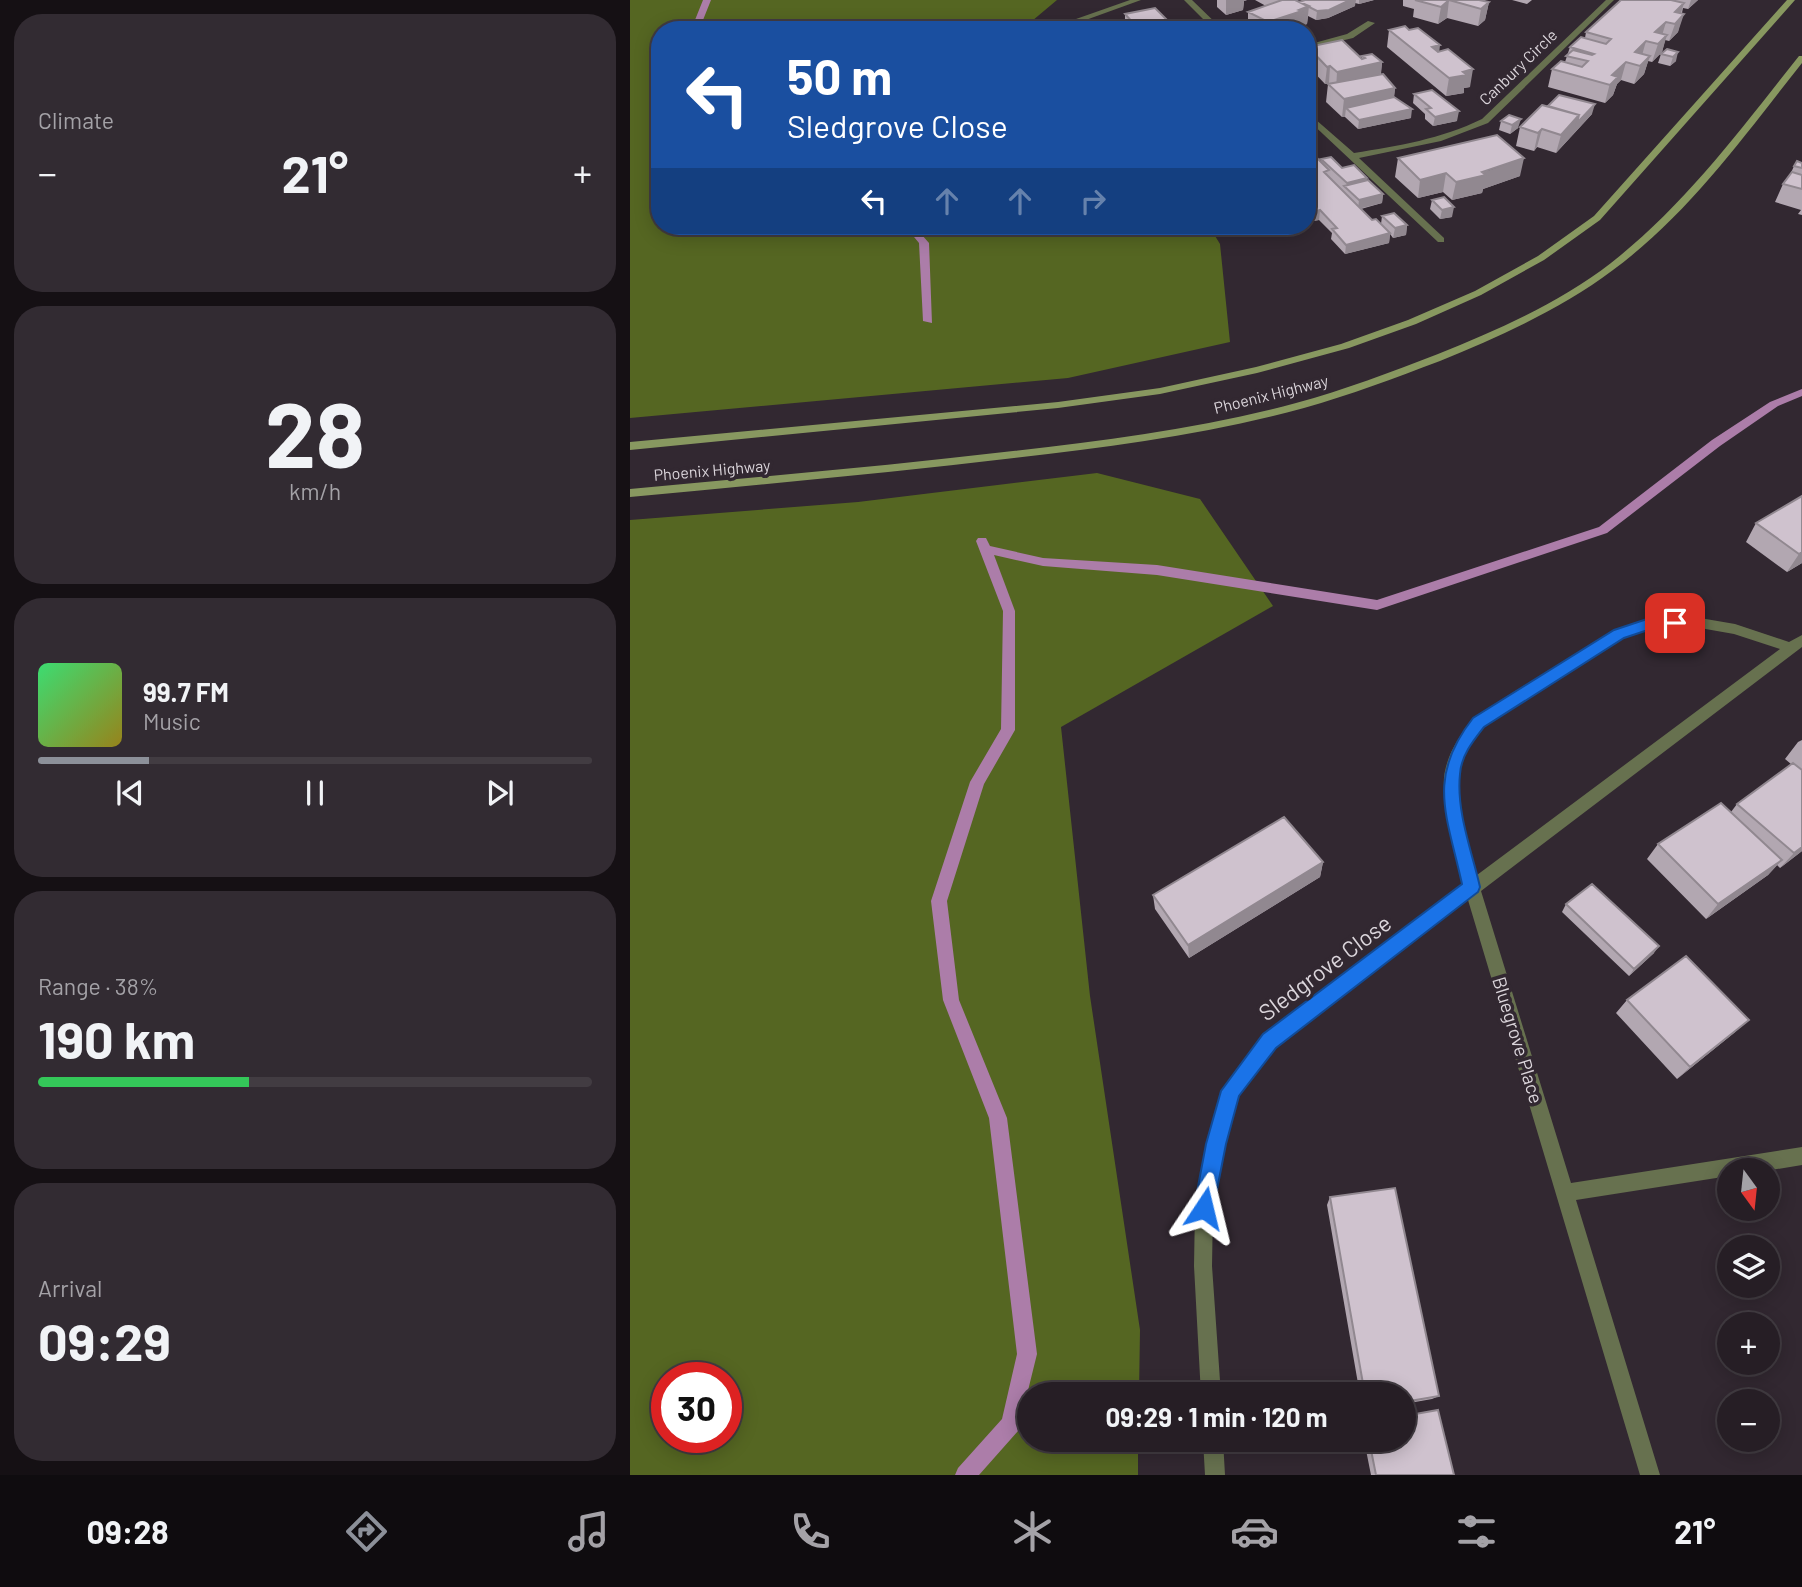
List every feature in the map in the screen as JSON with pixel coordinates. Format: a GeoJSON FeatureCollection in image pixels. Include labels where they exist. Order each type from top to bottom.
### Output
{"type":"FeatureCollection","features":[{"type":"Feature","properties":{"kind":"main road","name":"Phoenix Highway"},"geometry":{"type":"LineString","coordinates":[[630,446],[1058,405],[1160,391],[1257,370],[1345,346],[1412,322],[1478,293],[1541,258],[1597,218],[1791,0]]}},
{"type":"Feature","properties":{"kind":"main road","name":"Phoenix Highway"},"geometry":{"type":"LineString","coordinates":[[630,493],[1051,451],[1168,434],[1295,407],[1374,383],[1477,343],[1551,306],[1611,268],[1651,236],[1685,201],[1802,58]]}},
{"type":"Feature","properties":{"kind":"street"},"geometry":{"type":"LineString","coordinates":[[1080,19],[1138,0]]}},
{"type":"Feature","properties":{"kind":"street"},"geometry":{"type":"LineString","coordinates":[[1188,0],[1210,21]]}},
{"type":"Feature","properties":{"kind":"street","name":"Canbury Circle"},"geometry":{"type":"LineString","coordinates":[[1354,156],[1442,139],[1485,121],[1610,0]]}},
{"type":"Feature","properties":{"kind":"street"},"geometry":{"type":"LineString","coordinates":[[1316,45],[1350,36],[1371,23]]}},
{"type":"Feature","properties":{"kind":"street"},"geometry":{"type":"LineString","coordinates":[[1316,122],[1440,240]]}},
{"type":"Feature","properties":{"kind":"street","name":"Sledgrove Close"},"geometry":{"type":"LineString","coordinates":[[1472,887],[1454,807],[1451,773],[1462,744],[1478,722],[1619,634],[1650,623],[1700,622],[1797,644]]}},
{"type":"Feature","properties":{"kind":"street","name":"Sledgrove Close"},"geometry":{"type":"LineString","coordinates":[[1210,1382],[1203,1266],[1204,1208],[1216,1144],[1231,1091],[1269,1041],[1797,644]]}},
{"type":"Feature","properties":{"kind":"street","name":"Bluegrove Place"},"geometry":{"type":"LineString","coordinates":[[1472,887],[1650,1475]]}},
{"type":"Feature","properties":{"kind":"street"},"geometry":{"type":"LineString","coordinates":[[1564,1193],[1802,1156]]}},
{"type":"Feature","properties":{"kind":"street"},"geometry":{"type":"LineString","coordinates":[[1214,1452],[1215,1475]]}},
{"type":"Feature","properties":{"kind":"green space"},"geometry":{"type":"Polygon","coordinates":[[[630,0],[1057,0],[1032,21],[651,21],[651,235],[1214,235],[1220,244],[1230,342],[1068,378],[630,418],[630,0]]]}},
{"type":"Feature","properties":{"kind":"green space"},"geometry":{"type":"Polygon","coordinates":[[[1097,473],[1200,499],[1273,606],[1061,727],[1090,996],[1140,1330],[1139,1382],[1017,1382],[1017,1452],[1138,1452],[1138,1475],[630,1475],[630,520],[858,502],[1097,473]]]}},
{"type":"Feature","properties":{"kind":"building"},"geometry":{"type":"Polygon","coordinates":[[[1282,0],[1295,0],[1309,6],[1271,21],[1248,12],[1282,0]]]}},
{"type":"Feature","properties":{"kind":"building"},"geometry":{"type":"Polygon","coordinates":[[[1350,0],[1329,10],[1317,11],[1299,2],[1350,0]]]}},
{"type":"Feature","properties":{"kind":"building"},"geometry":{"type":"Polygon","coordinates":[[[1415,0],[1449,0],[1441,7],[1415,0]]]}},
{"type":"Feature","properties":{"kind":"building"},"geometry":{"type":"Polygon","coordinates":[[[1449,0],[1479,0],[1489,2],[1481,9],[1449,0]]]}},
{"type":"Feature","properties":{"kind":"building"},"geometry":{"type":"Polygon","coordinates":[[[1621,0],[1671,0],[1684,3],[1675,12],[1684,14],[1675,24],[1666,22],[1655,32],[1667,35],[1658,44],[1646,41],[1635,52],[1650,56],[1640,66],[1626,62],[1612,75],[1618,77],[1610,85],[1552,69],[1561,61],[1582,67],[1588,61],[1566,56],[1573,50],[1594,54],[1570,47],[1581,37],[1606,44],[1611,39],[1586,32],[1621,0]]]}},
{"type":"Feature","properties":{"kind":"building"},"geometry":{"type":"Polygon","coordinates":[[[1155,8],[1168,21],[1131,21],[1125,14],[1155,8]]]}},
{"type":"Feature","properties":{"kind":"building"},"geometry":{"type":"Polygon","coordinates":[[[1405,26],[1409,30],[1418,28],[1440,45],[1432,47],[1438,52],[1448,49],[1473,69],[1463,72],[1467,75],[1449,78],[1389,30],[1405,26]]]}},
{"type":"Feature","properties":{"kind":"building"},"geometry":{"type":"Polygon","coordinates":[[[1342,40],[1362,59],[1365,58],[1362,56],[1372,54],[1382,62],[1337,72],[1330,66],[1327,67],[1316,55],[1316,45],[1342,40]]]}},
{"type":"Feature","properties":{"kind":"building"},"geometry":{"type":"Polygon","coordinates":[[[1667,49],[1678,52],[1673,57],[1661,54],[1667,49]]]}},
{"type":"Feature","properties":{"kind":"building"},"geometry":{"type":"Polygon","coordinates":[[[1383,74],[1395,88],[1344,99],[1328,84],[1383,74]]]}},
{"type":"Feature","properties":{"kind":"building"},"geometry":{"type":"Polygon","coordinates":[[[1432,90],[1459,111],[1435,117],[1426,109],[1431,108],[1414,94],[1432,90]]]}},
{"type":"Feature","properties":{"kind":"building"},"geometry":{"type":"Polygon","coordinates":[[[1559,95],[1595,104],[1577,123],[1579,115],[1548,106],[1559,95]]]}},
{"type":"Feature","properties":{"kind":"building"},"geometry":{"type":"Polygon","coordinates":[[[1394,97],[1412,109],[1359,120],[1346,108],[1394,97]]]}},
{"type":"Feature","properties":{"kind":"building"},"geometry":{"type":"Polygon","coordinates":[[[1542,105],[1579,115],[1561,135],[1542,129],[1538,133],[1520,127],[1542,105]]]}},
{"type":"Feature","properties":{"kind":"building"},"geometry":{"type":"Polygon","coordinates":[[[1509,115],[1521,119],[1512,125],[1501,121],[1509,115]]]}},
{"type":"Feature","properties":{"kind":"building"},"geometry":{"type":"Polygon","coordinates":[[[1497,135],[1524,158],[1482,172],[1486,175],[1456,182],[1446,173],[1420,180],[1398,158],[1497,135]]]}},
{"type":"Feature","properties":{"kind":"building"},"geometry":{"type":"Polygon","coordinates":[[[1331,157],[1342,168],[1354,165],[1367,178],[1347,183],[1321,159],[1331,157]]]}},
{"type":"Feature","properties":{"kind":"building"},"geometry":{"type":"Polygon","coordinates":[[[1317,158],[1329,170],[1324,172],[1372,220],[1376,219],[1390,233],[1346,245],[1332,229],[1337,228],[1320,210],[1316,211],[1317,158]]]}},
{"type":"Feature","properties":{"kind":"building"},"geometry":{"type":"Polygon","coordinates":[[[1797,161],[1802,163],[1802,168],[1794,166],[1797,161]]]}},
{"type":"Feature","properties":{"kind":"building"},"geometry":{"type":"Polygon","coordinates":[[[1792,172],[1802,175],[1802,189],[1783,184],[1792,172]]]}},
{"type":"Feature","properties":{"kind":"building"},"geometry":{"type":"Polygon","coordinates":[[[1368,180],[1383,194],[1359,200],[1344,186],[1368,180]]]}},
{"type":"Feature","properties":{"kind":"building"},"geometry":{"type":"Polygon","coordinates":[[[1444,197],[1454,207],[1442,210],[1432,200],[1444,197]]]}},
{"type":"Feature","properties":{"kind":"building"},"geometry":{"type":"Polygon","coordinates":[[[1394,213],[1407,225],[1395,228],[1382,216],[1394,213]]]}},
{"type":"Feature","properties":{"kind":"building"},"geometry":{"type":"Polygon","coordinates":[[[1802,496],[1802,552],[1799,554],[1756,523],[1802,496]]]}},
{"type":"Feature","properties":{"kind":"building"},"geometry":{"type":"Polygon","coordinates":[[[1793,763],[1802,770],[1802,847],[1794,853],[1737,804],[1793,763]]]}},
{"type":"Feature","properties":{"kind":"building"},"geometry":{"type":"Polygon","coordinates":[[[1721,803],[1782,860],[1718,904],[1658,844],[1721,803]]]}},
{"type":"Feature","properties":{"kind":"building"},"geometry":{"type":"Polygon","coordinates":[[[1284,817],[1323,862],[1188,945],[1153,895],[1284,817]]]}},
{"type":"Feature","properties":{"kind":"building"},"geometry":{"type":"Polygon","coordinates":[[[1592,884],[1659,946],[1634,969],[1566,904],[1592,884]]]}},
{"type":"Feature","properties":{"kind":"building"},"geometry":{"type":"Polygon","coordinates":[[[1686,956],[1749,1020],[1690,1067],[1627,1000],[1686,956]]]}},
{"type":"Feature","properties":{"kind":"building"},"geometry":{"type":"Polygon","coordinates":[[[1395,1188],[1439,1396],[1416,1400],[1416,1382],[1363,1382],[1330,1197],[1395,1188]]]}},
{"type":"Feature","properties":{"kind":"building"},"geometry":{"type":"Polygon","coordinates":[[[1438,1410],[1454,1475],[1376,1475],[1371,1452],[1416,1452],[1416,1414],[1438,1410]]]}},
{"type":"Feature","properties":{"kind":"waterway"},"geometry":{"type":"LineString","coordinates":[[699,21],[707,0]]}},
{"type":"Feature","properties":{"kind":"waterway"},"geometry":{"type":"LineString","coordinates":[[917,235],[924,243],[928,321]]}},
{"type":"Feature","properties":{"kind":"waterway"},"geometry":{"type":"LineString","coordinates":[[985,549],[1043,562],[1157,570],[1377,605],[1603,530],[1716,443],[1774,404],[1802,392]]}},
{"type":"Feature","properties":{"kind":"waterway"},"geometry":{"type":"LineString","coordinates":[[982,541],[985,549]]}},
{"type":"Feature","properties":{"kind":"waterway"},"geometry":{"type":"LineString","coordinates":[[965,1475],[1011,1424],[1027,1354],[998,1118],[951,1000],[939,901],[977,782],[1008,730],[1009,611],[985,549]]}},
{"type":"Feature","properties":{"kind":"route"},"geometry":{"type":"LineString","coordinates":[[1204,1208],[1216,1144],[1231,1091],[1269,1041],[1472,887],[1454,807],[1451,773],[1462,744],[1478,722],[1619,634],[1650,623],[1675,623]]}}]}
